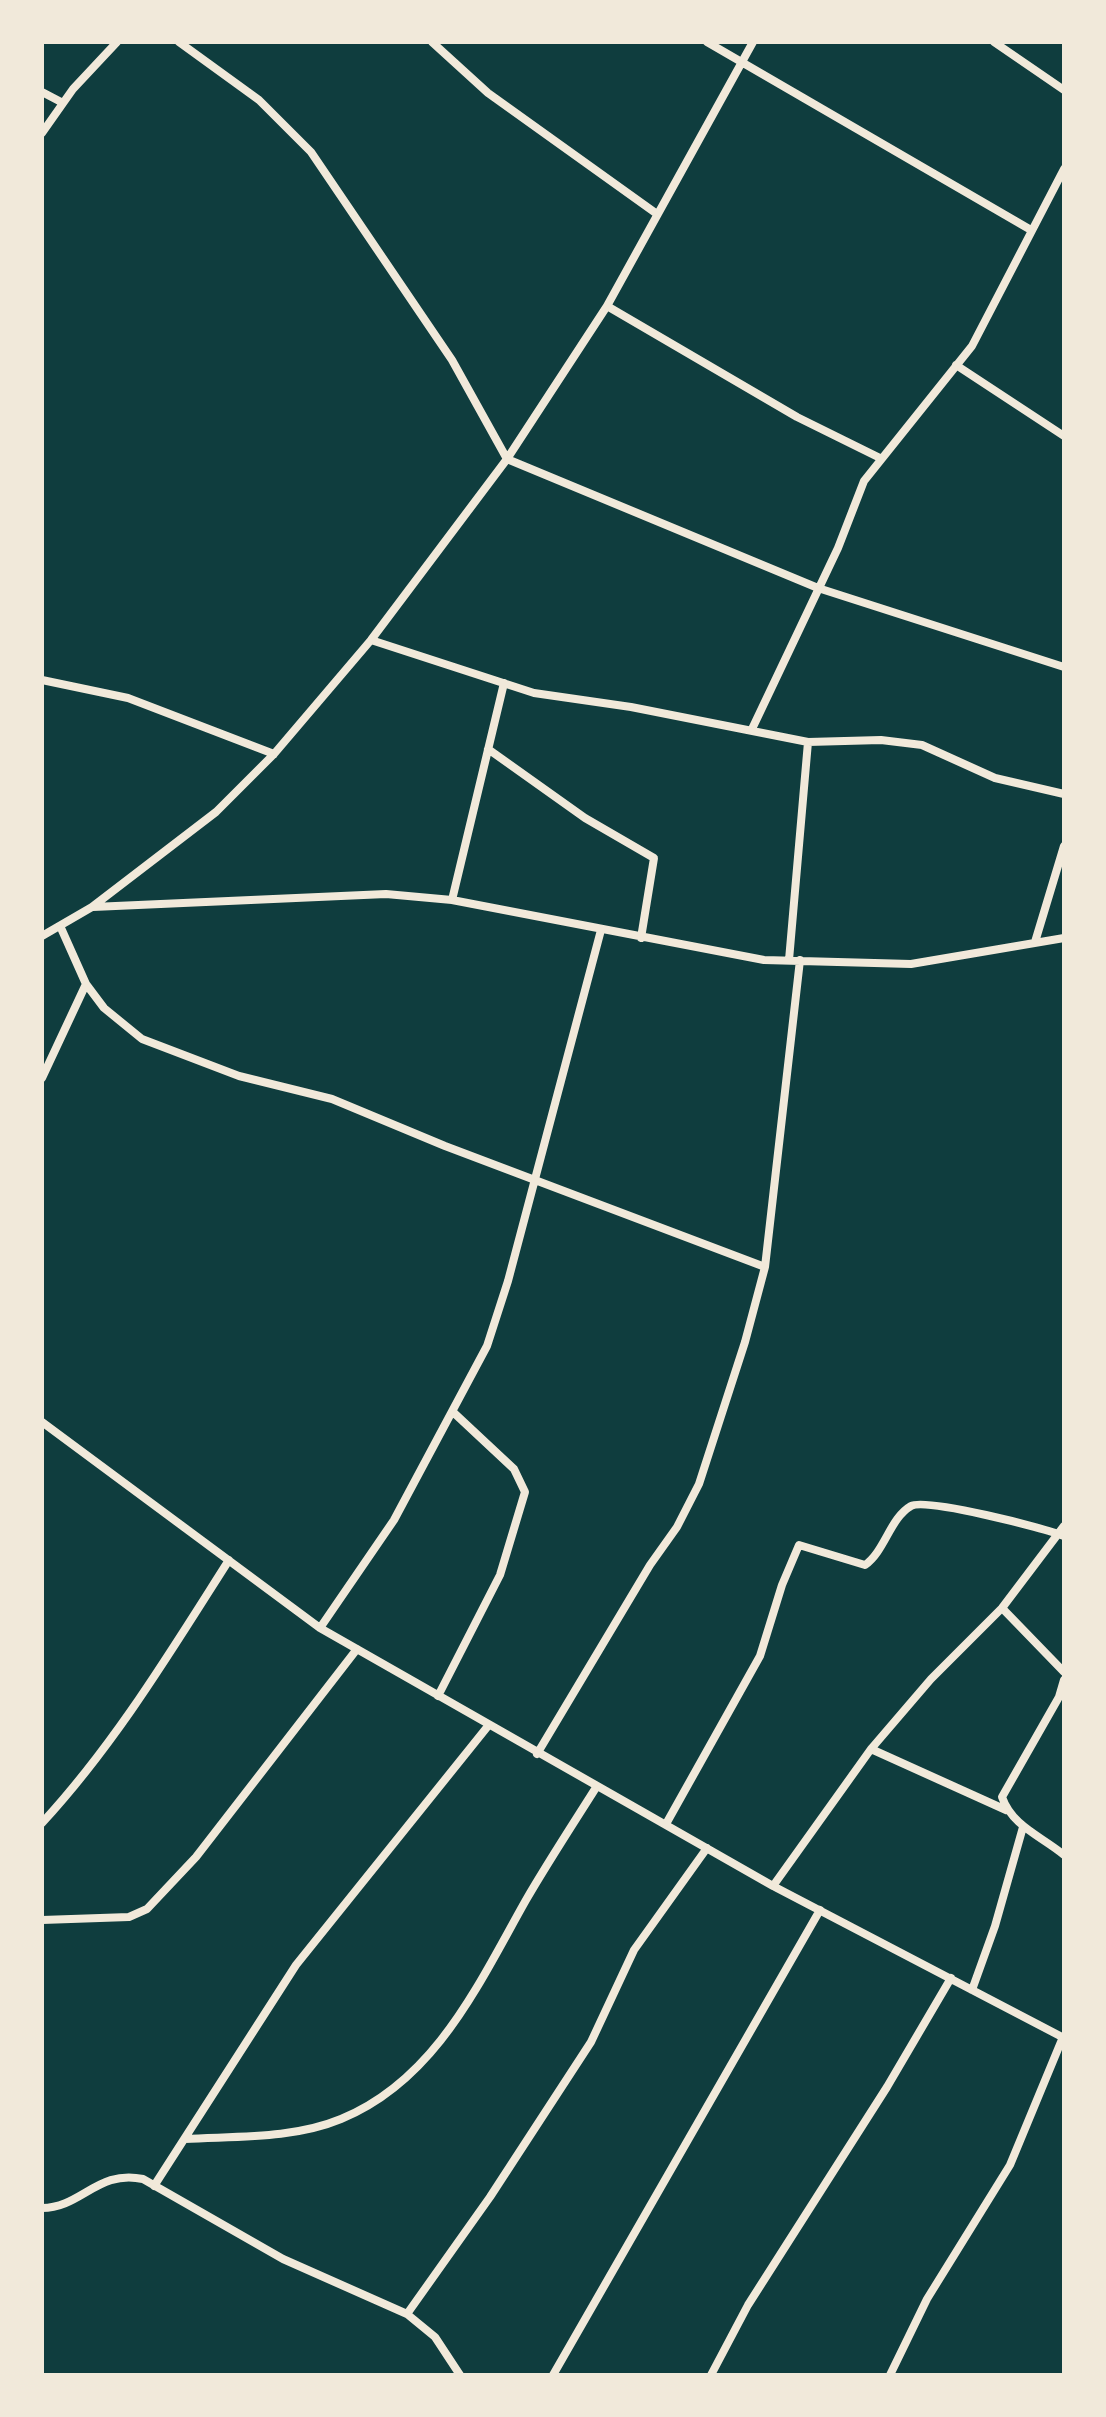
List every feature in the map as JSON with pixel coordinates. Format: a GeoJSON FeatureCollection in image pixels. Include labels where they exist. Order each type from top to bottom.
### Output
{"type":"FeatureCollection","features":[{"type":"Feature","properties":{"kind":"street"},"geometry":{"type":"LineString","coordinates":[[42,133],[63,103],[117,42]]}},
{"type":"Feature","properties":{"kind":"street"},"geometry":{"type":"LineString","coordinates":[[179,42],[259,100],[311,152],[452,360],[507,459],[818,588],[1064,667]]}},
{"type":"Feature","properties":{"kind":"street"},"geometry":{"type":"LineString","coordinates":[[432,42],[488,93],[657,214]]}},
{"type":"Feature","properties":{"kind":"street"},"geometry":{"type":"LineString","coordinates":[[707,42],[1031,230]]}},
{"type":"Feature","properties":{"kind":"street"},"geometry":{"type":"LineString","coordinates":[[42,936],[61,928],[92,907],[216,812],[274,754],[371,640],[507,459],[607,306],[753,42]]}},
{"type":"Feature","properties":{"kind":"street"},"geometry":{"type":"LineString","coordinates":[[994,42],[1064,90]]}},
{"type":"Feature","properties":{"kind":"street"},"geometry":{"type":"LineString","coordinates":[[42,92],[63,103]]}},
{"type":"Feature","properties":{"kind":"street"},"geometry":{"type":"LineString","coordinates":[[752,729],[864,481],[972,346],[1064,169]]}},
{"type":"Feature","properties":{"kind":"street"},"geometry":{"type":"LineString","coordinates":[[607,306],[797,417],[880,458]]}},
{"type":"Feature","properties":{"kind":"street"},"geometry":{"type":"LineString","coordinates":[[956,365],[1064,436]]}},
{"type":"Feature","properties":{"kind":"street"},"geometry":{"type":"LineString","coordinates":[[371,640],[534,693],[752,729],[808,742],[881,740],[922,745],[995,778],[1064,794]]}},
{"type":"Feature","properties":{"kind":"street"},"geometry":{"type":"LineString","coordinates":[[42,680],[128,698],[274,754]]}},
{"type":"Feature","properties":{"kind":"street"},"geometry":{"type":"LineString","coordinates":[[452,900],[504,683]]}},
{"type":"Feature","properties":{"kind":"street"},"geometry":{"type":"LineString","coordinates":[[789,960],[808,742]]}},
{"type":"Feature","properties":{"kind":"street"},"geometry":{"type":"LineString","coordinates":[[488,749],[585,818],[654,858],[641,938]]}},
{"type":"Feature","properties":{"kind":"street"},"geometry":{"type":"LineString","coordinates":[[1035,942],[1064,846]]}},
{"type":"Feature","properties":{"kind":"street"},"geometry":{"type":"LineString","coordinates":[[92,907],[386,894],[452,900],[764,960],[911,964],[1064,938]]}},
{"type":"Feature","properties":{"kind":"street"},"geometry":{"type":"LineString","coordinates":[[61,928],[86,984],[104,1008],[142,1039],[239,1076],[332,1099],[445,1146],[534,1177],[765,1267]]}},
{"type":"Feature","properties":{"kind":"street"},"geometry":{"type":"LineString","coordinates":[[320,1628],[394,1520],[487,1346],[601,930]]}},
{"type":"Feature","properties":{"kind":"street"},"geometry":{"type":"LineString","coordinates":[[537,1754],[650,1565],[677,1527],[699,1484],[745,1342],[765,1267],[800,960]]}},
{"type":"Feature","properties":{"kind":"street"},"geometry":{"type":"LineString","coordinates":[[42,1078],[86,984]]}},
{"type":"Feature","properties":{"kind":"street"},"geometry":{"type":"LineString","coordinates":[[438,1696],[500,1575],[525,1492],[514,1469],[453,1412]]}},
{"type":"Feature","properties":{"kind":"street"},"geometry":{"type":"LineString","coordinates":[[42,1422],[320,1628],[773,1886],[1063,2037],[1010,2165],[927,2299],[890,2375]]}},
{"type":"Feature","properties":{"kind":"street"},"geometry":{"type":"LineString","coordinates":[[666,1824],[760,1656],[782,1585],[799,1545],[865,1565],[905,1512],[920,1504],[989,1515],[1062,1532],[1002,1608],[931,1679],[871,1749],[773,1886]]}},
{"type":"Feature","properties":{"kind":"street"},"geometry":{"type":"LineString","coordinates":[[42,1823],[97,1759],[142,1696],[229,1560]]}},
{"type":"Feature","properties":{"kind":"street"},"geometry":{"type":"LineString","coordinates":[[1002,1608],[1064,1672]]}},
{"type":"Feature","properties":{"kind":"street"},"geometry":{"type":"LineString","coordinates":[[42,1920],[129,1917],[147,1909],[196,1857],[357,1649]]}},
{"type":"Feature","properties":{"kind":"street"},"geometry":{"type":"LineString","coordinates":[[1006,1810],[1002,1797],[1006,1785],[1059,1697],[1064,1680]]}},
{"type":"Feature","properties":{"kind":"street"},"geometry":{"type":"LineString","coordinates":[[154,2186],[296,1965],[488,1726]]}},
{"type":"Feature","properties":{"kind":"street"},"geometry":{"type":"LineString","coordinates":[[871,1749],[1006,1810],[1023,1827],[1064,1855]]}},
{"type":"Feature","properties":{"kind":"street"},"geometry":{"type":"LineString","coordinates":[[185,2139],[300,2131],[342,2119],[383,2094],[427,2056],[471,2003],[527,1899],[597,1786]]}},
{"type":"Feature","properties":{"kind":"street"},"geometry":{"type":"LineString","coordinates":[[972,1990],[995,1926],[1023,1827]]}},
{"type":"Feature","properties":{"kind":"street"},"geometry":{"type":"LineString","coordinates":[[407,2314],[490,2197],[591,2042],[634,1950],[707,1848]]}},
{"type":"Feature","properties":{"kind":"street"},"geometry":{"type":"LineString","coordinates":[[553,2375],[820,1910]]}},
{"type":"Feature","properties":{"kind":"street"},"geometry":{"type":"LineString","coordinates":[[711,2375],[748,2305],[887,2087],[951,1978]]}},
{"type":"Feature","properties":{"kind":"street"},"geometry":{"type":"LineString","coordinates":[[42,2208],[65,2201],[110,2178],[126,2175],[154,2186],[283,2259],[407,2314],[435,2337],[460,2375]]}}]}
